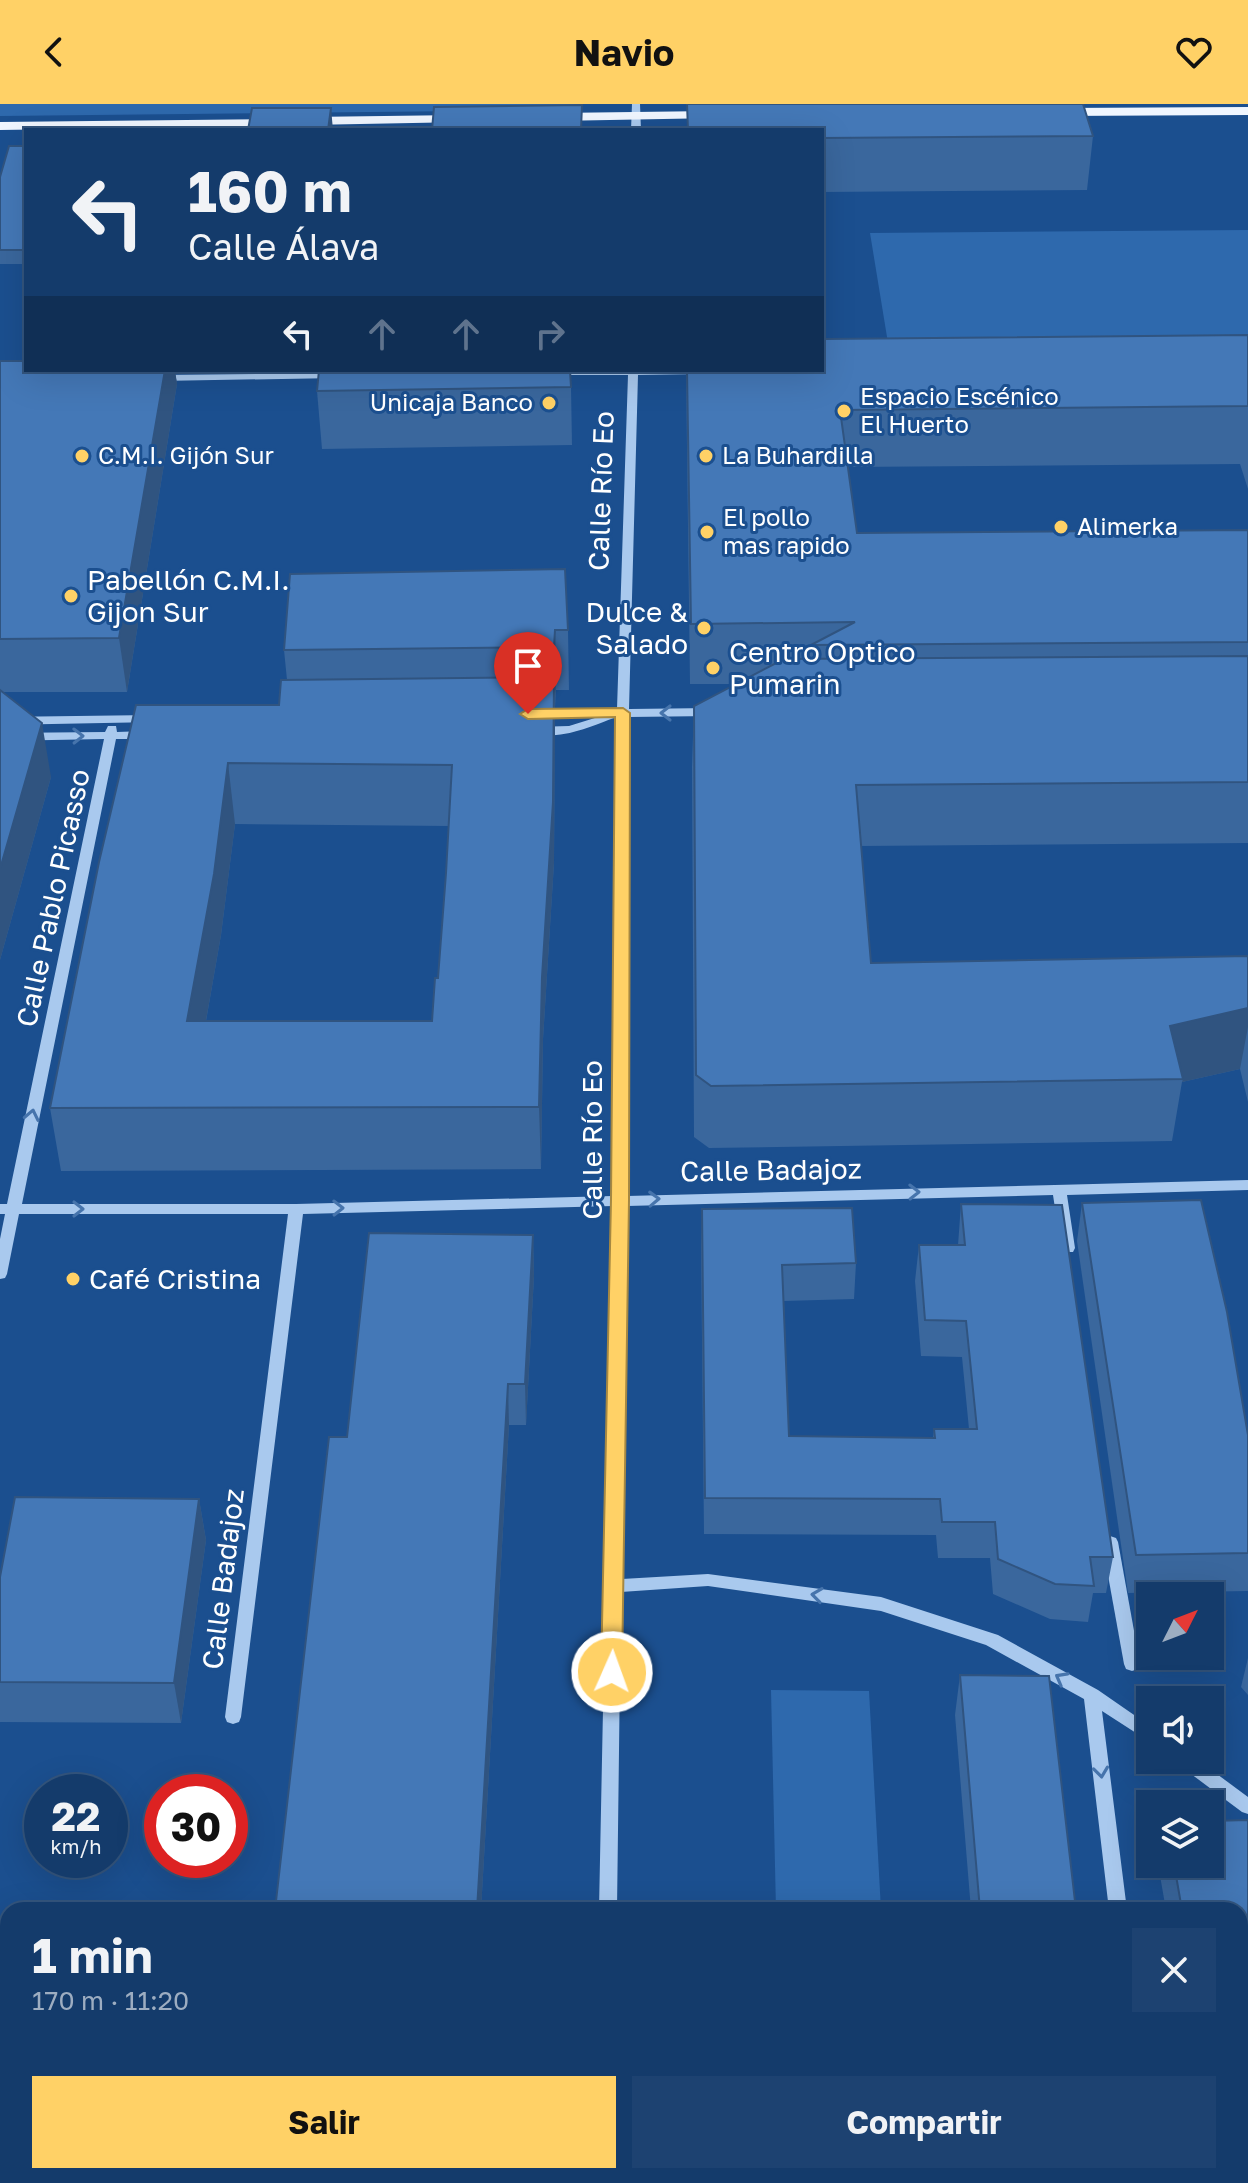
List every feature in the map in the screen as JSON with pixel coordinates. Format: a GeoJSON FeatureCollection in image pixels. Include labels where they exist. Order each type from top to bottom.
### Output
{"type":"FeatureCollection","features":[{"type":"Feature","properties":{"kind":"main road"},"geometry":{"type":"LineString","coordinates":[[1045,112],[1248,111]]}},
{"type":"Feature","properties":{"kind":"main road"},"geometry":{"type":"LineString","coordinates":[[545,118],[722,115]]}},
{"type":"Feature","properties":{"kind":"main road"},"geometry":{"type":"LineString","coordinates":[[300,121],[469,119]]}},
{"type":"Feature","properties":{"kind":"main road"},"geometry":{"type":"LineString","coordinates":[[0,126],[285,122]]}},
{"type":"Feature","properties":{"kind":"street"},"geometry":{"type":"LineString","coordinates":[[535,373],[584,372]]}},
{"type":"Feature","properties":{"kind":"street","name":"Calle Río Eo"},"geometry":{"type":"LineString","coordinates":[[608,1902],[620,1200],[623,713],[633,372]]}},
{"type":"Feature","properties":{"kind":"street"},"geometry":{"type":"LineString","coordinates":[[143,379],[334,373],[348,376]]}},
{"type":"Feature","properties":{"kind":"street"},"geometry":{"type":"LineString","coordinates":[[524,714],[725,712]]}},
{"type":"Feature","properties":{"kind":"street"},"geometry":{"type":"LineString","coordinates":[[523,731],[570,730],[623,713]]}},
{"type":"Feature","properties":{"kind":"street"},"geometry":{"type":"LineString","coordinates":[[0,721],[162,719]]}},
{"type":"Feature","properties":{"kind":"street","name":"Calle Pablo Picasso"},"geometry":{"type":"LineString","coordinates":[[0,1274],[7,1209],[114,720]]}},
{"type":"Feature","properties":{"kind":"street"},"geometry":{"type":"LineString","coordinates":[[0,737],[159,735]]}},
{"type":"Feature","properties":{"kind":"street","name":"Calle Badajoz"},"geometry":{"type":"LineString","coordinates":[[7,1209],[296,1209],[1248,1185]]}},
{"type":"Feature","properties":{"kind":"street"},"geometry":{"type":"LineString","coordinates":[[1059,1189],[1071,1266]]}},
{"type":"Feature","properties":{"kind":"street","name":"Calle Badajoz"},"geometry":{"type":"LineString","coordinates":[[233,1717],[289,1240],[296,1209]]}},
{"type":"Feature","properties":{"kind":"street"},"geometry":{"type":"LineString","coordinates":[[1108,1529],[1132,1664]]}},
{"type":"Feature","properties":{"kind":"street"},"geometry":{"type":"LineString","coordinates":[[613,1586],[708,1580],[881,1604],[992,1640],[1092,1695],[1136,1725]]}},
{"type":"Feature","properties":{"kind":"street"},"geometry":{"type":"LineString","coordinates":[[1092,1695],[1117,1902]]}},
{"type":"Feature","properties":{"kind":"street"},"geometry":{"type":"LineString","coordinates":[[1204,1774],[1248,1807]]}},
{"type":"Feature","properties":{"kind":"shaded area"},"geometry":{"type":"Polygon","coordinates":[[[0,104],[580,104],[552,110],[0,116],[0,104]]]}},
{"type":"Feature","properties":{"kind":"shaded area"},"geometry":{"type":"Polygon","coordinates":[[[1248,230],[1248,338],[888,343],[870,233],[1248,230]]]}},
{"type":"Feature","properties":{"kind":"shaded area"},"geometry":{"type":"Polygon","coordinates":[[[771,1690],[869,1691],[881,1902],[776,1902],[771,1690]]]}},
{"type":"Feature","properties":{"kind":"building"},"geometry":{"type":"Polygon","coordinates":[[[687,104],[1083,104],[1093,136],[824,138],[824,128],[688,128],[687,104]]]}},
{"type":"Feature","properties":{"kind":"building"},"geometry":{"type":"Polygon","coordinates":[[[582,105],[581,128],[432,128],[434,107],[582,105]]]}},
{"type":"Feature","properties":{"kind":"building"},"geometry":{"type":"Polygon","coordinates":[[[252,108],[331,108],[328,128],[248,128],[252,108]]]}},
{"type":"Feature","properties":{"kind":"building"},"geometry":{"type":"Polygon","coordinates":[[[9,146],[24,146],[24,250],[0,250],[0,177],[9,146]]]}},
{"type":"Feature","properties":{"kind":"building"},"geometry":{"type":"Polygon","coordinates":[[[1248,335],[1248,406],[840,410],[857,533],[1248,530],[1248,642],[811,645],[855,622],[691,624],[687,372],[824,372],[824,339],[1248,335]]]}},
{"type":"Feature","properties":{"kind":"building"},"geometry":{"type":"Polygon","coordinates":[[[0,361],[24,361],[24,372],[165,372],[119,638],[0,639],[0,361]]]}},
{"type":"Feature","properties":{"kind":"building"},"geometry":{"type":"Polygon","coordinates":[[[319,372],[570,372],[571,387],[317,391],[319,372]]]}},
{"type":"Feature","properties":{"kind":"building"},"geometry":{"type":"Polygon","coordinates":[[[565,569],[568,630],[555,630],[554,647],[284,650],[290,574],[565,569]]]}},
{"type":"Feature","properties":{"kind":"building"},"geometry":{"type":"Polygon","coordinates":[[[1248,656],[1248,782],[856,785],[871,963],[1248,956],[1248,1008],[1170,1026],[1183,1079],[711,1086],[696,1075],[694,706],[784,659],[1248,656]]]}},
{"type":"Feature","properties":{"kind":"building"},"geometry":{"type":"Polygon","coordinates":[[[554,677],[553,802],[542,977],[539,1107],[50,1108],[99,862],[136,705],[279,705],[281,680],[554,677]],[[228,763],[214,874],[187,1021],[432,1021],[435,978],[438,978],[452,765],[228,763]]]}},
{"type":"Feature","properties":{"kind":"building"},"geometry":{"type":"Polygon","coordinates":[[[0,690],[42,723],[0,869],[0,690]]]}},
{"type":"Feature","properties":{"kind":"building"},"geometry":{"type":"Polygon","coordinates":[[[1201,1200],[1227,1312],[1248,1435],[1248,1553],[1136,1555],[1082,1203],[1201,1200]]]}},
{"type":"Feature","properties":{"kind":"building"},"geometry":{"type":"Polygon","coordinates":[[[961,1204],[1062,1205],[1113,1557],[1090,1557],[1094,1586],[1055,1584],[998,1559],[995,1522],[942,1522],[940,1499],[705,1498],[702,1209],[852,1208],[856,1263],[782,1265],[789,1436],[935,1438],[934,1429],[977,1429],[966,1321],[925,1320],[919,1245],[965,1245],[961,1204]]]}},
{"type":"Feature","properties":{"kind":"building"},"geometry":{"type":"Polygon","coordinates":[[[369,1233],[533,1235],[525,1384],[508,1384],[477,1902],[276,1902],[329,1437],[347,1437],[369,1233]]]}},
{"type":"Feature","properties":{"kind":"building"},"geometry":{"type":"Polygon","coordinates":[[[15,1497],[199,1499],[174,1683],[0,1682],[0,1577],[15,1497]]]}},
{"type":"Feature","properties":{"kind":"building"},"geometry":{"type":"Polygon","coordinates":[[[960,1675],[1049,1676],[1075,1902],[979,1902],[960,1675]]]}},
{"type":"Feature","properties":{"kind":"building"},"geometry":{"type":"Polygon","coordinates":[[[1248,1820],[1248,1902],[1181,1902],[1176,1878],[1224,1878],[1224,1821],[1248,1820]]]}},
{"type":"Feature","properties":{"kind":"place","name":"Unicaja Banco"},"geometry":{"type":"Point","coordinates":[549,403]}},
{"type":"Feature","properties":{"kind":"place","name":"Espacio Escénico El Huerto"},"geometry":{"type":"Point","coordinates":[844,411]}},
{"type":"Feature","properties":{"kind":"place","name":"C.M.I. Gijón Sur"},"geometry":{"type":"Point","coordinates":[82,456]}},
{"type":"Feature","properties":{"kind":"place","name":"La Buhardilla"},"geometry":{"type":"Point","coordinates":[706,456]}},
{"type":"Feature","properties":{"kind":"place","name":"Alimerka"},"geometry":{"type":"Point","coordinates":[1061,527]}},
{"type":"Feature","properties":{"kind":"place","name":"El pollo mas rapido"},"geometry":{"type":"Point","coordinates":[707,532]}},
{"type":"Feature","properties":{"kind":"place","name":"Pabellón C.M.I. Gijon Sur"},"geometry":{"type":"Point","coordinates":[71,596]}},
{"type":"Feature","properties":{"kind":"place","name":"Dulce & Salado"},"geometry":{"type":"Point","coordinates":[704,628]}},
{"type":"Feature","properties":{"kind":"place","name":"Centro Optico Pumarin"},"geometry":{"type":"Point","coordinates":[713,668]}},
{"type":"Feature","properties":{"kind":"place","name":"Café Cristina"},"geometry":{"type":"Point","coordinates":[73,1279]}},
{"type":"Feature","properties":{"kind":"route"},"geometry":{"type":"LineString","coordinates":[[528,714],[623,713],[620,1200],[612,1672]]}}]}
